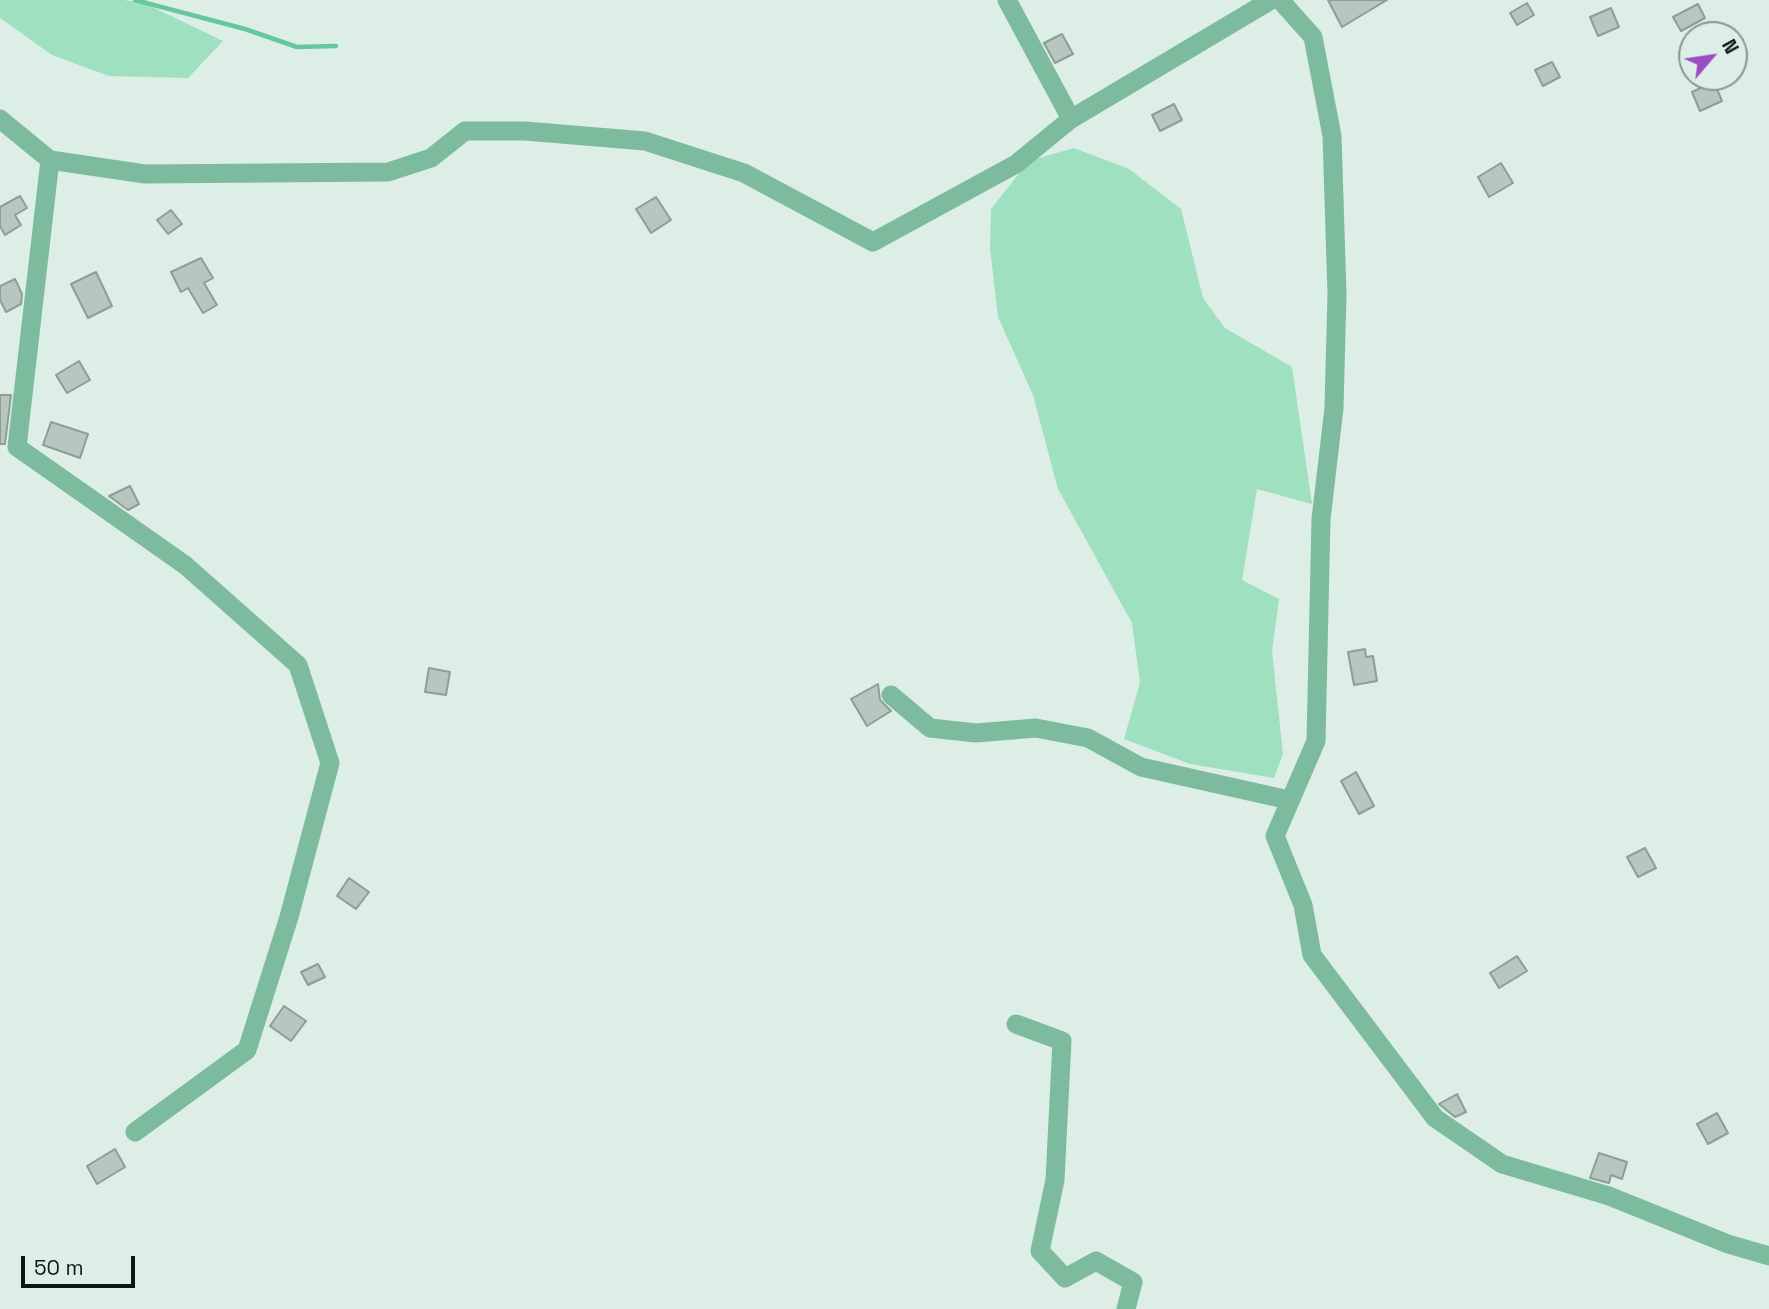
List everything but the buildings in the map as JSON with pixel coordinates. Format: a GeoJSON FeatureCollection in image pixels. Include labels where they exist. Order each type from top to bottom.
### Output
{"type":"FeatureCollection","features":[{"type":"Feature","properties":{"kind":"street"},"geometry":{"type":"LineString","coordinates":[[1007,0],[1071,119]]}},
{"type":"Feature","properties":{"kind":"street"},"geometry":{"type":"LineString","coordinates":[[0,119],[50,160],[145,173],[388,173],[431,158],[465,131],[525,131],[645,141],[744,173],[873,242],[1016,164],[1071,119],[1271,0]]}},
{"type":"Feature","properties":{"kind":"street"},"geometry":{"type":"LineString","coordinates":[[1280,0],[1313,37],[1332,136],[1337,294],[1334,408],[1321,519],[1315,741],[1275,836],[1303,905],[1312,955],[1435,1118],[1502,1164],[1609,1196],[1728,1244],[1769,1256]]}},
{"type":"Feature","properties":{"kind":"street"},"geometry":{"type":"LineString","coordinates":[[50,160],[17,447],[185,565],[298,665],[330,763],[289,917],[247,1050],[135,1132]]}},
{"type":"Feature","properties":{"kind":"street"},"geometry":{"type":"LineString","coordinates":[[891,695],[930,728],[976,733],[1036,728],[1088,738],[1141,767],[1289,800]]}},
{"type":"Feature","properties":{"kind":"street"},"geometry":{"type":"LineString","coordinates":[[1016,1024],[1062,1041],[1055,1180],[1040,1251],[1065,1278],[1096,1261],[1133,1282],[1126,1309]]}},
{"type":"Feature","properties":{"kind":"green space"},"geometry":{"type":"Polygon","coordinates":[[[0,0],[124,0],[144,3],[223,41],[188,78],[109,76],[52,55],[0,18],[0,0]]]}},
{"type":"Feature","properties":{"kind":"green space"},"geometry":{"type":"Polygon","coordinates":[[[1074,148],[1129,169],[1181,209],[1203,298],[1225,328],[1292,367],[1312,504],[1257,489],[1242,580],[1279,599],[1272,651],[1283,754],[1274,778],[1190,764],[1124,739],[1140,683],[1132,623],[1058,489],[1033,395],[998,317],[990,248],[991,209],[1029,161],[1074,148]]]}},
{"type":"Feature","properties":{"kind":"waterway"},"geometry":{"type":"LineString","coordinates":[[135,0],[245,29],[297,47],[336,46]]}}]}
